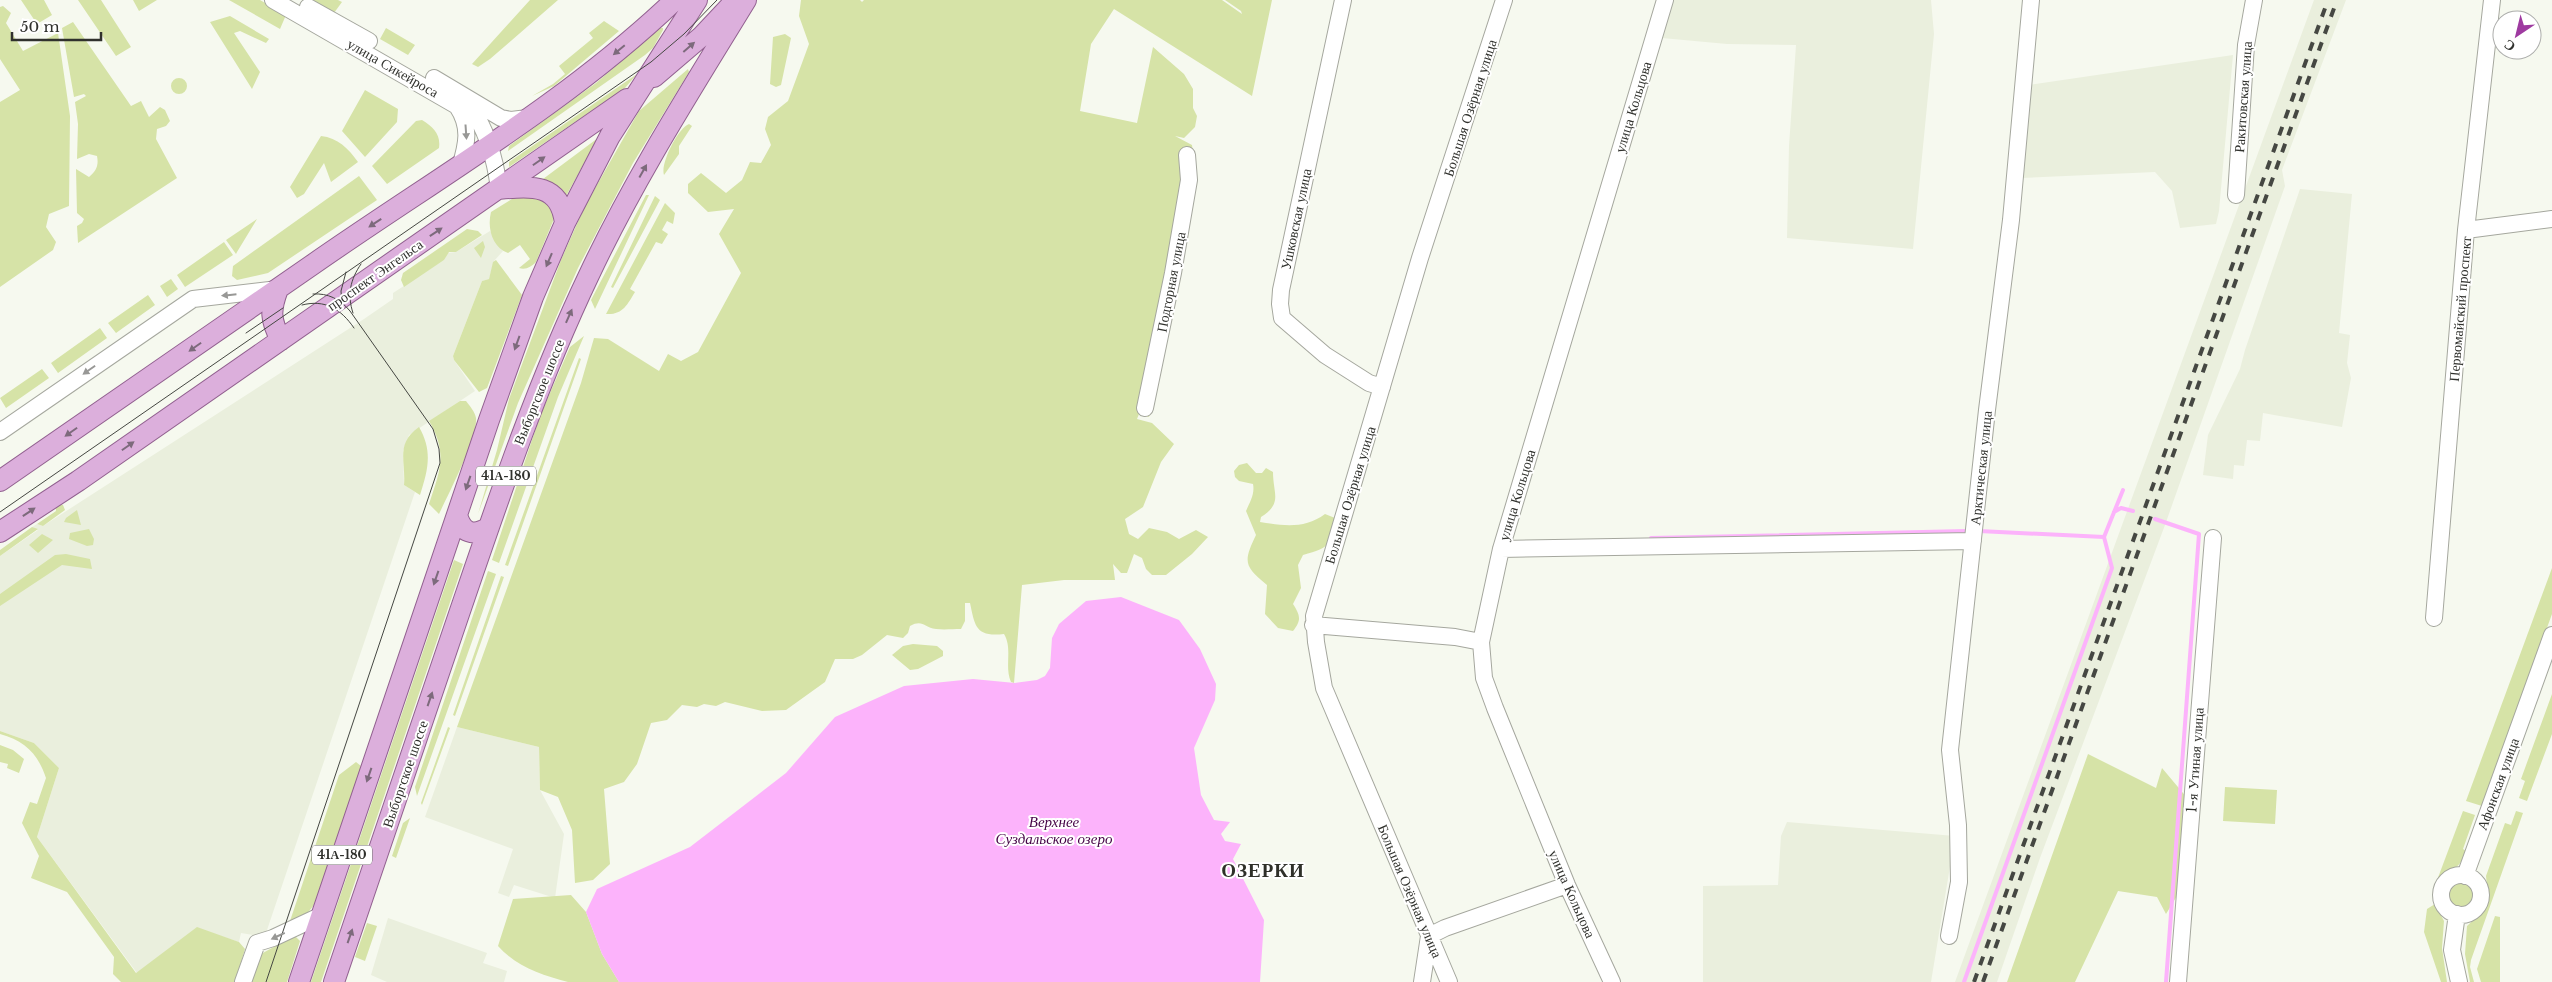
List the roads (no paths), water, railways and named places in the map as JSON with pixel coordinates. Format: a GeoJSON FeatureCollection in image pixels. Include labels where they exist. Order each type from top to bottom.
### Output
{"type":"FeatureCollection","features":[{"type":"Feature","properties":{"kind":"main road"},"geometry":{"type":"LineString","coordinates":[[3,476],[460,167],[589,75],[675,0]]}},
{"type":"Feature","properties":{"kind":"main road","name":"41А-180"},"geometry":{"type":"LineString","coordinates":[[299,982],[533,297],[565,223],[595,164],[638,90],[697,0]]}},
{"type":"Feature","properties":{"kind":"main road","name":"проспект Энгельса"},"geometry":{"type":"LineString","coordinates":[[0,532],[78,481],[611,111],[702,36],[736,0]]}},
{"type":"Feature","properties":{"kind":"main road","name":"Выборгское шоссе"},"geometry":{"type":"LineString","coordinates":[[334,982],[489,527],[544,374],[593,266],[654,152],[746,0]]}},
{"type":"Feature","properties":{"kind":"main road"},"geometry":{"type":"LineString","coordinates":[[499,189],[523,187],[546,191],[561,205],[565,223]]}},
{"type":"Feature","properties":{"kind":"main road"},"geometry":{"type":"LineString","coordinates":[[278,289],[271,308],[271,316],[281,340]]}},
{"type":"Feature","properties":{"kind":"main road"},"geometry":{"type":"LineString","coordinates":[[457,515],[462,528],[469,532],[476,533],[489,527]]}},
{"type":"Feature","properties":{"kind":"street","name":"улица Сикейроса"},"geometry":{"type":"LineString","coordinates":[[273,0],[457,106],[465,118],[468,134],[460,167]]}},
{"type":"Feature","properties":{"kind":"street","name":"улица Сикейроса"},"geometry":{"type":"LineString","coordinates":[[295,0],[501,118],[511,120],[528,118]]}},
{"type":"Feature","properties":{"kind":"street","name":"Ушковская улица"},"geometry":{"type":"LineString","coordinates":[[1343,0],[1281,290],[1280,304],[1282,318],[1325,355],[1369,382],[1382,387]]}},
{"type":"Feature","properties":{"kind":"street","name":"Большая Озёрная улица"},"geometry":{"type":"LineString","coordinates":[[1448,982],[1324,688],[1314,616],[1420,258],[1504,0]]}},
{"type":"Feature","properties":{"kind":"street","name":"улица Кольцова"},"geometry":{"type":"LineString","coordinates":[[1612,982],[1567,885],[1495,708],[1484,678],[1481,642],[1501,548],[1665,0]]}},
{"type":"Feature","properties":{"kind":"street","name":"Арктическая улица"},"geometry":{"type":"LineString","coordinates":[[1949,936],[1959,882],[1958,826],[1950,750],[2011,220],[2031,0]]}},
{"type":"Feature","properties":{"kind":"street","name":"Ракитовская улица"},"geometry":{"type":"LineString","coordinates":[[2236,195],[2246,45],[2254,0]]}},
{"type":"Feature","properties":{"kind":"street","name":"Первомайский проспект"},"geometry":{"type":"LineString","coordinates":[[2434,618],[2466,230],[2492,0]]}},
{"type":"Feature","properties":{"kind":"street","name":"улица Сикейроса"},"geometry":{"type":"LineString","coordinates":[[466,98],[483,126],[491,145],[499,189]]}},
{"type":"Feature","properties":{"kind":"street","name":"Подгорная улица"},"geometry":{"type":"LineString","coordinates":[[1145,408],[1188,189],[1187,155]]}},
{"type":"Feature","properties":{"kind":"street"},"geometry":{"type":"LineString","coordinates":[[2466,230],[2552,219]]}},
{"type":"Feature","properties":{"kind":"street"},"geometry":{"type":"LineString","coordinates":[[0,432],[193,299],[278,289]]}},
{"type":"Feature","properties":{"kind":"street","name":"1-я Утиная улица"},"geometry":{"type":"LineString","coordinates":[[2178,982],[2213,538]]}},
{"type":"Feature","properties":{"kind":"street"},"geometry":{"type":"LineString","coordinates":[[1501,548],[1973,540]]}},
{"type":"Feature","properties":{"kind":"street"},"geometry":{"type":"LineString","coordinates":[[1314,625],[1455,637],[1481,642]]}},
{"type":"Feature","properties":{"kind":"street","name":"Афонская улица"},"geometry":{"type":"LineString","coordinates":[[2470,878],[2552,635]]}},
{"type":"Feature","properties":{"kind":"street","name":"Афонская улица"},"geometry":{"type":"LineString","coordinates":[[2470,878],[2552,668]]}},
{"type":"Feature","properties":{"kind":"street"},"geometry":{"type":"LineString","coordinates":[[2459,982],[2452,950],[2457,914],[2445,906],[2442,893],[2447,881],[2452,878],[2470,878]]}},
{"type":"Feature","properties":{"kind":"street","name":"Афонская улица"},"geometry":{"type":"LineString","coordinates":[[2457,914],[2470,913],[2479,904],[2481,892],[2470,878]]}},
{"type":"Feature","properties":{"kind":"street"},"geometry":{"type":"LineString","coordinates":[[1422,982],[1429,936],[1446,928],[1567,885]]}},
{"type":"Feature","properties":{"kind":"street"},"geometry":{"type":"LineString","coordinates":[[243,982],[257,943],[273,938],[322,915]]}},
{"type":"Feature","properties":{"kind":"water","name":"Верхнее Суздальское озеро"},"geometry":{"type":"Polygon","coordinates":[[[1121,597],[1179,620],[1200,649],[1216,684],[1215,700],[1194,748],[1201,795],[1214,820],[1230,822],[1221,834],[1225,841],[1241,844],[1233,859],[1264,920],[1260,982],[619,982],[602,954],[586,912],[597,889],[690,847],[786,773],[835,717],[904,686],[973,679],[1015,683],[1037,680],[1045,676],[1050,668],[1052,638],[1059,624],[1086,601],[1121,597]]]}},
{"type":"Feature","properties":{"kind":"waterway"},"geometry":{"type":"LineString","coordinates":[[1964,982],[2112,568],[2104,537],[2123,490]]}},
{"type":"Feature","properties":{"kind":"waterway"},"geometry":{"type":"LineString","coordinates":[[2114,512],[2121,508],[2133,511]]}},
{"type":"Feature","properties":{"kind":"waterway"},"geometry":{"type":"LineString","coordinates":[[2155,519],[2199,534],[2166,982]]}},
{"type":"Feature","properties":{"kind":"waterway"},"geometry":{"type":"LineString","coordinates":[[1651,538],[1967,531]]}},
{"type":"Feature","properties":{"kind":"waterway"},"geometry":{"type":"LineString","coordinates":[[1979,531],[2104,537]]}},
{"type":"Feature","properties":{"kind":"tram line"},"geometry":{"type":"LineString","coordinates":[[0,512],[651,62],[684,34],[717,0]]}},
{"type":"Feature","properties":{"kind":"tram line"},"geometry":{"type":"LineString","coordinates":[[353,313],[350,294],[354,276],[361,264]]}},
{"type":"Feature","properties":{"kind":"tram line"},"geometry":{"type":"LineString","coordinates":[[342,306],[341,291],[346,272]]}},
{"type":"Feature","properties":{"kind":"tram line"},"geometry":{"type":"LineString","coordinates":[[266,982],[440,463],[439,449],[433,429],[350,311],[333,298],[313,294]]}},
{"type":"Feature","properties":{"kind":"tram line"},"geometry":{"type":"LineString","coordinates":[[302,305],[318,303],[332,307],[344,316],[354,328]]}},
{"type":"Feature","properties":{"kind":"tram line"},"geometry":{"type":"LineString","coordinates":[[246,333],[283,308]]}},
{"type":"Feature","properties":{"kind":"railway"},"geometry":{"type":"LineString","coordinates":[[1974,982],[2328,0]]}},
{"type":"Feature","properties":{"kind":"railway"},"geometry":{"type":"LineString","coordinates":[[1983,982],[2337,0]]}},
{"type":"Feature","properties":{"kind":"district","name":"ОЗЕРКИ"},"geometry":{"type":"Point","coordinates":[1263,870]}}]}
